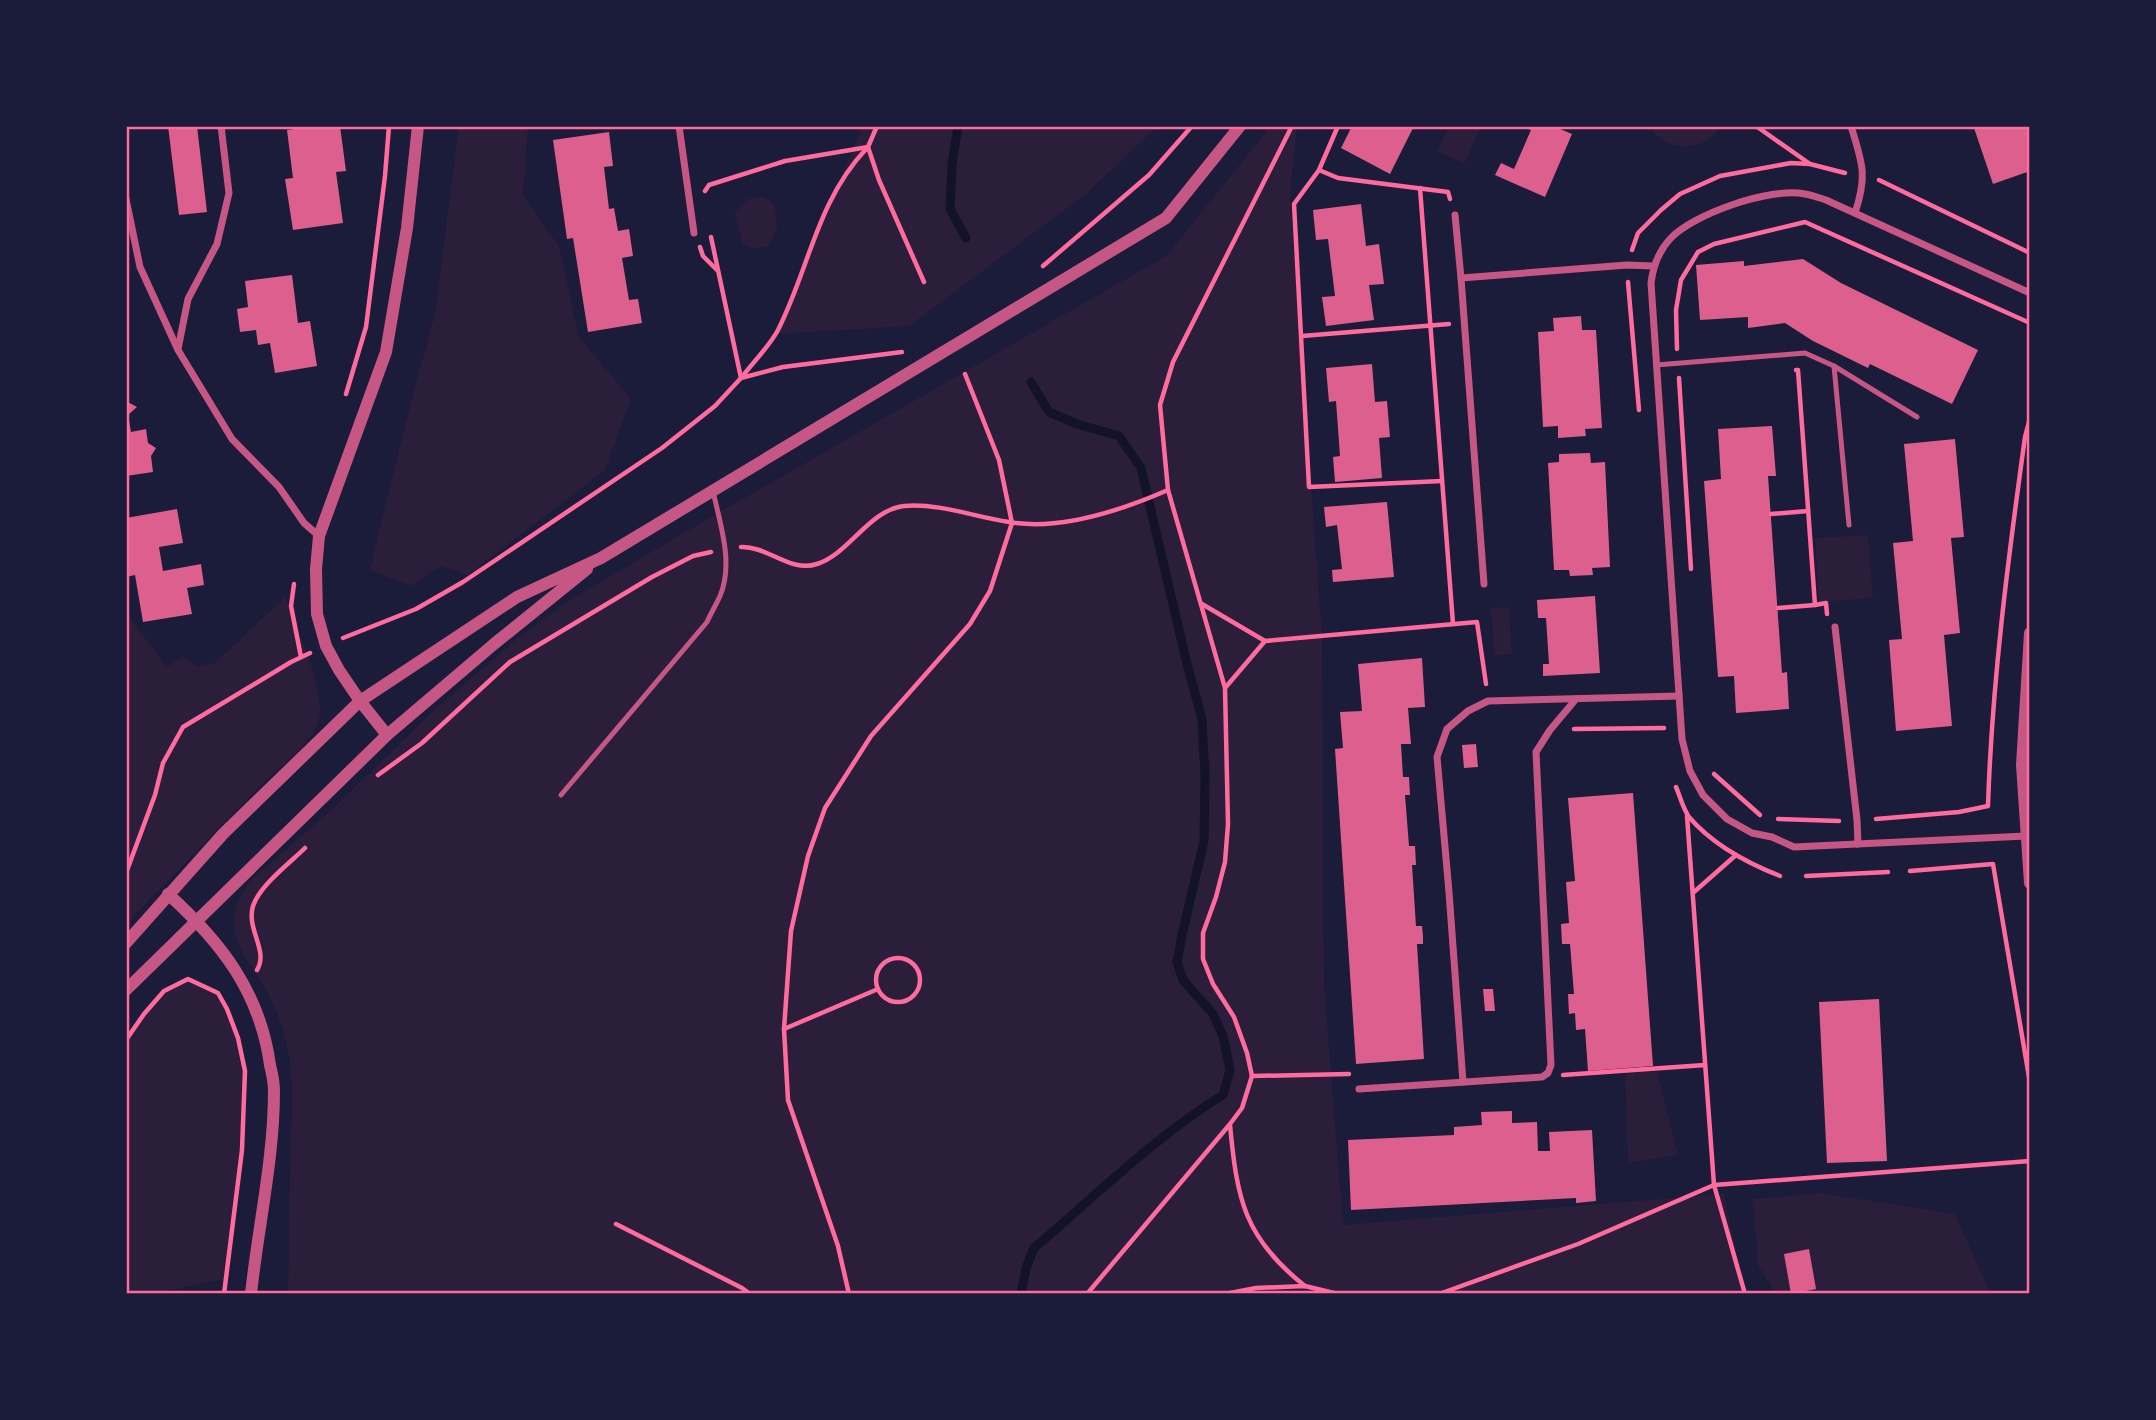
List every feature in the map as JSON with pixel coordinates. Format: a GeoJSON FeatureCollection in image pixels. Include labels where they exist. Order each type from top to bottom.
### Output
{"type":"FeatureCollection","features":[{"type":"Feature","properties":{"kind":"street"},"geometry":{"type":"LineString","coordinates":[[178,349],[188,299],[217,244],[229,193],[222,126]]}},
{"type":"Feature","properties":{"kind":"street"},"geometry":{"type":"LineString","coordinates":[[387,735],[360,702],[327,646],[317,614],[316,569],[319,536],[386,352],[407,228],[418,126]]}},
{"type":"Feature","properties":{"kind":"street"},"geometry":{"type":"LineString","coordinates":[[679,126],[694,233]]}},
{"type":"Feature","properties":{"kind":"street"},"geometry":{"type":"LineString","coordinates":[[126,943],[223,834],[360,702],[517,597],[601,558],[1166,218],[1240,126]]}},
{"type":"Feature","properties":{"kind":"street"},"geometry":{"type":"LineString","coordinates":[[1851,126],[1864,173],[1861,196],[1855,213]]}},
{"type":"Feature","properties":{"kind":"street"},"geometry":{"type":"LineString","coordinates":[[2026,836],[1794,847],[1772,836],[1752,833],[1727,819],[1703,795],[1690,771],[1682,738],[1651,283],[1653,266],[1669,240],[1686,225],[1749,199],[1804,193],[1855,213],[2030,293]]}},
{"type":"Feature","properties":{"kind":"street"},"geometry":{"type":"LineString","coordinates":[[126,199],[139,267],[178,349],[232,439],[279,487],[304,523],[319,536]]}},
{"type":"Feature","properties":{"kind":"street"},"geometry":{"type":"LineString","coordinates":[[1455,215],[1484,584]]}},
{"type":"Feature","properties":{"kind":"street"},"geometry":{"type":"LineString","coordinates":[[1461,278],[1628,265],[1653,266]]}},
{"type":"Feature","properties":{"kind":"street"},"geometry":{"type":"LineString","coordinates":[[126,990],[387,735],[601,558]]}},
{"type":"Feature","properties":{"kind":"street"},"geometry":{"type":"LineString","coordinates":[[1835,627],[1858,844]]}},
{"type":"Feature","properties":{"kind":"street"},"geometry":{"type":"LineString","coordinates":[[2030,633],[2022,765],[2030,883]]}},
{"type":"Feature","properties":{"kind":"street"},"geometry":{"type":"LineString","coordinates":[[1463,1082],[1437,757],[1447,729],[1468,711],[1488,701],[1679,696]]}},
{"type":"Feature","properties":{"kind":"street"},"geometry":{"type":"LineString","coordinates":[[1359,1089],[1542,1077],[1548,1073],[1551,1065],[1536,752],[1576,699]]}},
{"type":"Feature","properties":{"kind":"street"},"geometry":{"type":"LineString","coordinates":[[168,894],[197,921],[223,952],[248,990],[266,1037],[274,1090],[270,1146],[251,1294]]}},
{"type":"Feature","properties":{"kind":"lane"},"geometry":{"type":"LineString","coordinates":[[1656,365],[1805,353],[1834,366],[1917,417]]}},
{"type":"Feature","properties":{"kind":"lane"},"geometry":{"type":"LineString","coordinates":[[1834,366],[1849,525]]}},
{"type":"Feature","properties":{"kind":"lane"},"geometry":{"type":"LineString","coordinates":[[561,794],[707,622],[721,594],[726,567],[725,548],[713,491]]}},
{"type":"Feature","properties":{"kind":"path"},"geometry":{"type":"LineString","coordinates":[[345,400],[366,327],[389,126]]}},
{"type":"Feature","properties":{"kind":"path"},"geometry":{"type":"LineString","coordinates":[[126,873],[155,795],[163,763],[183,727],[301,657],[350,634],[416,609],[463,582],[662,448],[715,406],[776,334],[792,299],[812,240],[837,187],[852,163],[868,147],[877,126]]}},
{"type":"Feature","properties":{"kind":"path"},"geometry":{"type":"LineString","coordinates":[[1033,274],[1149,175],[1192,126]]}},
{"type":"Feature","properties":{"kind":"path"},"geometry":{"type":"LineString","coordinates":[[1087,1294],[1230,1124],[1242,1108],[1251,1076],[1247,1053],[1234,1017],[1213,984],[1203,959],[1203,933],[1225,862],[1228,824],[1225,688],[1168,490],[1160,405],[1173,362],[1292,126]]}},
{"type":"Feature","properties":{"kind":"path"},"geometry":{"type":"LineString","coordinates":[[1338,126],[1319,170],[1294,204],[1309,487],[1442,481]]}},
{"type":"Feature","properties":{"kind":"path"},"geometry":{"type":"LineString","coordinates":[[1756,126],[1810,164]]}},
{"type":"Feature","properties":{"kind":"path"},"geometry":{"type":"LineString","coordinates":[[703,200],[709,185],[785,161],[868,147]]}},
{"type":"Feature","properties":{"kind":"path"},"geometry":{"type":"LineString","coordinates":[[868,147],[879,180],[924,282]]}},
{"type":"Feature","properties":{"kind":"path"},"geometry":{"type":"LineString","coordinates":[[1640,422],[1628,265],[1638,233],[1680,194],[1720,176],[1791,163],[1810,164],[1853,176],[1864,173],[2030,253]]}},
{"type":"Feature","properties":{"kind":"path"},"geometry":{"type":"LineString","coordinates":[[1319,170],[1338,178],[1448,192],[1455,215]]}},
{"type":"Feature","properties":{"kind":"path"},"geometry":{"type":"LineString","coordinates":[[1420,188],[1453,624]]}},
{"type":"Feature","properties":{"kind":"path"},"geometry":{"type":"LineString","coordinates":[[1692,579],[1676,310],[1681,280],[1698,252],[1714,244],[1805,222],[2030,323]]}},
{"type":"Feature","properties":{"kind":"path"},"geometry":{"type":"LineString","coordinates":[[710,235],[741,378]]}},
{"type":"Feature","properties":{"kind":"path"},"geometry":{"type":"LineString","coordinates":[[703,256],[718,271]]}},
{"type":"Feature","properties":{"kind":"path"},"geometry":{"type":"LineString","coordinates":[[1301,336],[1464,322]]}},
{"type":"Feature","properties":{"kind":"path"},"geometry":{"type":"LineString","coordinates":[[741,378],[783,367],[904,352]]}},
{"type":"Feature","properties":{"kind":"path"},"geometry":{"type":"LineString","coordinates":[[1785,371],[1798,370],[1815,605]]}},
{"type":"Feature","properties":{"kind":"path"},"geometry":{"type":"LineString","coordinates":[[849,1294],[838,1246],[788,1100],[784,1029],[791,931],[808,856],[825,808],[871,736],[970,624],[990,590],[1012,523],[999,460],[965,374]]}},
{"type":"Feature","properties":{"kind":"path"},"geometry":{"type":"LineString","coordinates":[[1679,379],[1692,378]]}},
{"type":"Feature","properties":{"kind":"path"},"geometry":{"type":"LineString","coordinates":[[1876,819],[1959,812],[1988,806],[1996,667],[2025,437],[2030,418]]}},
{"type":"Feature","properties":{"kind":"path"},"geometry":{"type":"LineString","coordinates":[[378,775],[422,743],[510,662],[652,576],[692,556],[725,548],[746,547],[763,550],[792,564],[803,566],[816,564],[836,554],[876,518],[901,506],[933,506],[1012,523],[1064,523],[1137,504],[1168,490]]}},
{"type":"Feature","properties":{"kind":"path"},"geometry":{"type":"LineString","coordinates":[[1771,514],[1808,511]]}},
{"type":"Feature","properties":{"kind":"path"},"geometry":{"type":"LineString","coordinates":[[296,572],[291,607],[301,657]]}},
{"type":"Feature","properties":{"kind":"path"},"geometry":{"type":"LineString","coordinates":[[1778,608],[1826,603],[1827,617]]}},
{"type":"Feature","properties":{"kind":"path"},"geometry":{"type":"LineString","coordinates":[[1201,604],[1265,641],[1477,622],[1488,701]]}},
{"type":"Feature","properties":{"kind":"path"},"geometry":{"type":"LineString","coordinates":[[1225,688],[1265,641]]}},
{"type":"Feature","properties":{"kind":"path"},"geometry":{"type":"LineString","coordinates":[[1661,696],[1666,740]]}},
{"type":"Feature","properties":{"kind":"path"},"geometry":{"type":"LineString","coordinates":[[1550,730],[1664,728]]}},
{"type":"Feature","properties":{"kind":"path"},"geometry":{"type":"LineString","coordinates":[[1710,765],[1715,776],[1762,817]]}},
{"type":"Feature","properties":{"kind":"path"},"geometry":{"type":"LineString","coordinates":[[1674,782],[1687,815],[1714,1185],[1745,1294]]}},
{"type":"Feature","properties":{"kind":"path"},"geometry":{"type":"LineString","coordinates":[[1687,815],[1736,855],[1780,876]]}},
{"type":"Feature","properties":{"kind":"path"},"geometry":{"type":"LineString","coordinates":[[1771,818],[1844,821]]}},
{"type":"Feature","properties":{"kind":"path"},"geometry":{"type":"LineString","coordinates":[[218,993],[242,981],[259,968],[260,950],[251,916],[257,896],[311,841]]}},
{"type":"Feature","properties":{"kind":"path"},"geometry":{"type":"LineString","coordinates":[[1693,892],[1736,855]]}},
{"type":"Feature","properties":{"kind":"path"},"geometry":{"type":"LineString","coordinates":[[1910,871],[1993,864],[2030,1083]]}},
{"type":"Feature","properties":{"kind":"path"},"geometry":{"type":"LineString","coordinates":[[1807,876],[1888,872]]}},
{"type":"Feature","properties":{"kind":"path"},"geometry":{"type":"LineString","coordinates":[[891,958],[906,959],[918,968],[921,982],[915,996],[909,1000],[894,1002],[882,995],[878,989],[876,974],[891,958]]}},
{"type":"Feature","properties":{"kind":"path"},"geometry":{"type":"LineString","coordinates":[[126,1040],[164,991],[188,979],[218,993],[227,1009],[238,1038],[245,1071],[242,1150],[224,1294]]}},
{"type":"Feature","properties":{"kind":"path"},"geometry":{"type":"LineString","coordinates":[[784,1029],[878,989]]}},
{"type":"Feature","properties":{"kind":"path"},"geometry":{"type":"LineString","coordinates":[[1548,1073],[1570,1076],[1705,1065]]}},
{"type":"Feature","properties":{"kind":"path"},"geometry":{"type":"LineString","coordinates":[[1230,1124],[1235,1172],[1245,1209],[1260,1242],[1281,1267],[1305,1286]]}},
{"type":"Feature","properties":{"kind":"path"},"geometry":{"type":"LineString","coordinates":[[1440,1294],[1578,1244],[1714,1185],[2030,1161]]}},
{"type":"Feature","properties":{"kind":"path"},"geometry":{"type":"LineString","coordinates":[[617,1224],[750,1294]]}},
{"type":"Feature","properties":{"kind":"path"},"geometry":{"type":"LineString","coordinates":[[1225,1294],[1256,1288],[1305,1286],[1338,1294]]}},
{"type":"Feature","properties":{"kind":"shaded area"},"geometry":{"type":"Polygon","coordinates":[[[459,126],[528,126],[523,195],[559,246],[579,337],[631,399],[605,470],[468,575],[440,566],[411,586],[370,570],[435,313],[459,126]]]}},
{"type":"Feature","properties":{"kind":"shaded area"},"geometry":{"type":"Polygon","coordinates":[[[862,126],[1158,126],[1086,194],[909,326],[776,334],[862,126]]]}},
{"type":"Feature","properties":{"kind":"shaded area"},"geometry":{"type":"Polygon","coordinates":[[[1271,126],[1297,126],[1290,194],[1322,638],[1324,986],[1343,1225],[1724,1194],[1745,1294],[288,1294],[291,1076],[286,1043],[276,1011],[235,935],[234,919],[238,901],[250,881],[338,804],[432,712],[518,638],[570,600],[1166,256],[1271,126]]]}},
{"type":"Feature","properties":{"kind":"shaded area"},"geometry":{"type":"Polygon","coordinates":[[[1449,126],[1481,126],[1464,164],[1437,151],[1449,126]]]}},
{"type":"Feature","properties":{"kind":"shaded area"},"geometry":{"type":"Polygon","coordinates":[[[1649,126],[1720,126],[1705,142],[1685,147],[1664,141],[1649,126]]]}},
{"type":"Feature","properties":{"kind":"shaded area"},"geometry":{"type":"Polygon","coordinates":[[[764,197],[775,205],[777,229],[768,246],[753,249],[742,243],[735,212],[748,199],[764,197]]]}},
{"type":"Feature","properties":{"kind":"shaded area"},"geometry":{"type":"Polygon","coordinates":[[[1868,535],[1873,598],[1819,602],[1815,538],[1868,535]]]}},
{"type":"Feature","properties":{"kind":"shaded area"},"geometry":{"type":"Polygon","coordinates":[[[285,597],[309,658],[318,692],[319,719],[315,728],[294,755],[260,786],[126,924],[126,613],[167,667],[183,656],[197,667],[215,663],[285,597]]]}},
{"type":"Feature","properties":{"kind":"shaded area"},"geometry":{"type":"Polygon","coordinates":[[[1509,607],[1512,654],[1494,655],[1491,608],[1509,607]]]}},
{"type":"Feature","properties":{"kind":"shaded area"},"geometry":{"type":"Polygon","coordinates":[[[188,979],[218,993],[238,1038],[245,1071],[242,1150],[226,1279],[150,1294],[126,1294],[126,1040],[164,991],[188,979]]]}},
{"type":"Feature","properties":{"kind":"shaded area"},"geometry":{"type":"Polygon","coordinates":[[[1657,1071],[1678,1155],[1628,1163],[1625,1074],[1657,1071]]]}},
{"type":"Feature","properties":{"kind":"shaded area"},"geometry":{"type":"Polygon","coordinates":[[[1820,1193],[1955,1214],[1991,1294],[1776,1294],[1758,1265],[1753,1199],[1820,1193]]]}},
{"type":"Feature","properties":{"kind":"building"},"geometry":{"type":"Polygon","coordinates":[[[168,126],[197,126],[207,212],[179,215],[168,126]]]}},
{"type":"Feature","properties":{"kind":"building"},"geometry":{"type":"Polygon","coordinates":[[[340,126],[346,171],[336,172],[343,223],[293,230],[285,179],[293,178],[287,130],[340,126]]]}},
{"type":"Feature","properties":{"kind":"building"},"geometry":{"type":"Polygon","coordinates":[[[1352,126],[1414,126],[1390,174],[1341,148],[1352,126]]]}},
{"type":"Feature","properties":{"kind":"building"},"geometry":{"type":"Polygon","coordinates":[[[1521,126],[1553,126],[1572,134],[1545,197],[1495,175],[1501,163],[1514,169],[1531,130],[1521,126]]]}},
{"type":"Feature","properties":{"kind":"building"},"geometry":{"type":"Polygon","coordinates":[[[2030,126],[2030,171],[1993,184],[1974,128],[2030,126]]]}},
{"type":"Feature","properties":{"kind":"building"},"geometry":{"type":"Polygon","coordinates":[[[609,132],[613,166],[604,167],[609,209],[614,208],[618,231],[629,229],[633,256],[622,258],[629,300],[638,299],[642,323],[588,332],[573,238],[567,239],[553,140],[609,132]]]}},
{"type":"Feature","properties":{"kind":"building"},"geometry":{"type":"Polygon","coordinates":[[[1361,204],[1366,246],[1379,244],[1384,284],[1369,285],[1374,320],[1326,326],[1322,297],[1335,296],[1328,239],[1316,240],[1313,210],[1361,204]]]}},
{"type":"Feature","properties":{"kind":"building"},"geometry":{"type":"Polygon","coordinates":[[[1803,259],[1841,283],[1978,350],[1952,404],[1870,364],[1868,368],[1813,341],[1785,323],[1748,328],[1748,317],[1700,320],[1696,265],[1744,261],[1744,266],[1803,259]]]}},
{"type":"Feature","properties":{"kind":"building"},"geometry":{"type":"Polygon","coordinates":[[[292,275],[298,323],[310,321],[317,366],[275,373],[270,343],[258,345],[256,330],[240,332],[237,309],[248,307],[245,281],[292,275]]]}},
{"type":"Feature","properties":{"kind":"building"},"geometry":{"type":"Polygon","coordinates":[[[1581,316],[1582,330],[1596,330],[1602,428],[1585,429],[1586,436],[1558,438],[1558,426],[1543,427],[1538,332],[1554,331],[1553,318],[1581,316]]]}},
{"type":"Feature","properties":{"kind":"building"},"geometry":{"type":"Polygon","coordinates":[[[1372,364],[1375,402],[1387,401],[1390,437],[1379,438],[1382,478],[1335,482],[1333,457],[1340,456],[1336,401],[1329,402],[1326,368],[1372,364]]]}},
{"type":"Feature","properties":{"kind":"building"},"geometry":{"type":"Polygon","coordinates":[[[126,401],[137,407],[128,415],[131,432],[146,429],[148,443],[156,448],[151,456],[153,472],[126,476],[126,401]]]}},
{"type":"Feature","properties":{"kind":"building"},"geometry":{"type":"Polygon","coordinates":[[[1772,426],[1776,476],[1768,476],[1782,673],[1787,672],[1789,709],[1736,713],[1734,676],[1718,677],[1704,481],[1721,479],[1718,429],[1772,426]]]}},
{"type":"Feature","properties":{"kind":"building"},"geometry":{"type":"Polygon","coordinates":[[[1955,439],[1964,537],[1951,538],[1960,633],[1944,635],[1952,726],[1896,731],[1889,640],[1902,639],[1893,543],[1913,541],[1904,444],[1955,439]]]}},
{"type":"Feature","properties":{"kind":"building"},"geometry":{"type":"Polygon","coordinates":[[[1590,453],[1591,463],[1605,462],[1610,567],[1592,568],[1593,575],[1570,576],[1569,570],[1554,570],[1548,463],[1559,462],[1559,454],[1590,453]]]}},
{"type":"Feature","properties":{"kind":"building"},"geometry":{"type":"Polygon","coordinates":[[[1387,502],[1394,577],[1333,582],[1332,570],[1342,569],[1337,525],[1326,527],[1324,507],[1387,502]]]}},
{"type":"Feature","properties":{"kind":"building"},"geometry":{"type":"Polygon","coordinates":[[[177,509],[183,543],[159,547],[163,571],[201,564],[204,585],[187,588],[192,614],[143,622],[135,575],[126,577],[126,518],[177,509]]]}},
{"type":"Feature","properties":{"kind":"building"},"geometry":{"type":"Polygon","coordinates":[[[1595,596],[1600,673],[1543,676],[1543,664],[1549,664],[1546,618],[1538,618],[1537,600],[1595,596]]]}},
{"type":"Feature","properties":{"kind":"building"},"geometry":{"type":"Polygon","coordinates":[[[1422,658],[1425,707],[1408,708],[1411,744],[1401,744],[1403,777],[1409,777],[1410,795],[1405,795],[1409,846],[1415,846],[1416,865],[1412,865],[1416,926],[1422,926],[1423,936],[1423,944],[1417,944],[1424,1059],[1356,1064],[1335,749],[1343,748],[1340,712],[1362,711],[1358,664],[1422,658]]]}},
{"type":"Feature","properties":{"kind":"building"},"geometry":{"type":"Polygon","coordinates":[[[1476,744],[1478,767],[1464,768],[1462,745],[1476,744]]]}},
{"type":"Feature","properties":{"kind":"building"},"geometry":{"type":"Polygon","coordinates":[[[1633,793],[1653,1066],[1588,1071],[1585,1029],[1576,1030],[1575,1013],[1569,1014],[1568,994],[1574,994],[1570,944],[1562,944],[1561,924],[1569,923],[1566,882],[1575,881],[1568,798],[1633,793]]]}},
{"type":"Feature","properties":{"kind":"building"},"geometry":{"type":"Polygon","coordinates":[[[1483,989],[1493,989],[1495,1011],[1485,1011],[1483,989]]]}},
{"type":"Feature","properties":{"kind":"building"},"geometry":{"type":"Polygon","coordinates":[[[1879,999],[1887,1161],[1827,1163],[1819,1002],[1879,999]]]}},
{"type":"Feature","properties":{"kind":"building"},"geometry":{"type":"Polygon","coordinates":[[[1512,1111],[1512,1123],[1537,1122],[1538,1151],[1550,1151],[1549,1132],[1592,1130],[1596,1201],[1576,1203],[1576,1198],[1351,1210],[1348,1140],[1454,1135],[1454,1127],[1482,1125],[1481,1112],[1512,1111]]]}},
{"type":"Feature","properties":{"kind":"building"},"geometry":{"type":"Polygon","coordinates":[[[1809,1249],[1816,1289],[1791,1294],[1784,1254],[1809,1249]]]}},
{"type":"Feature","properties":{"kind":"waterway"},"geometry":{"type":"LineString","coordinates":[[958,126],[952,164],[950,209],[966,238]]}},
{"type":"Feature","properties":{"kind":"waterway"},"geometry":{"type":"LineString","coordinates":[[1021,1294],[1026,1268],[1034,1248],[1150,1148],[1223,1095],[1230,1070],[1223,1036],[1213,1014],[1183,980],[1177,962],[1204,841],[1202,719],[1141,468],[1119,436],[1077,424],[1049,412],[1031,382]]}}]}
